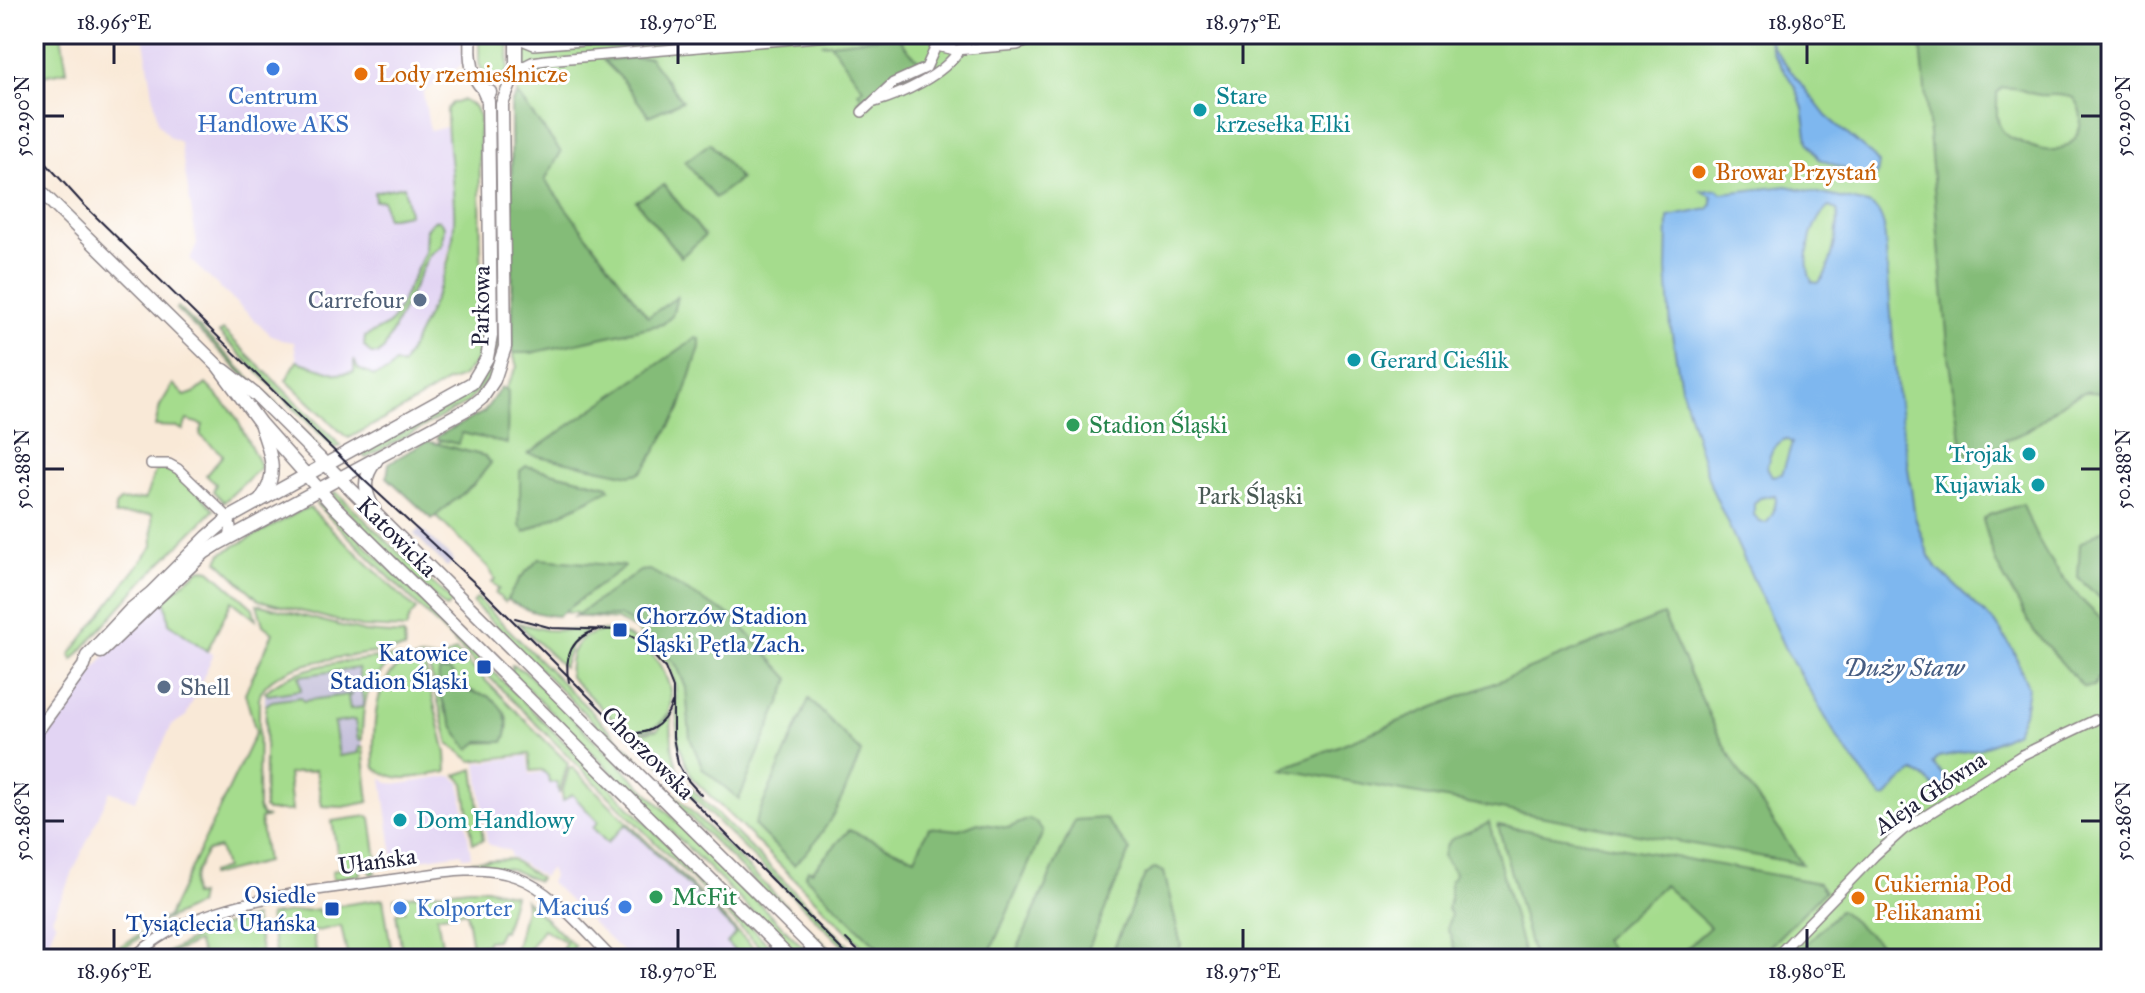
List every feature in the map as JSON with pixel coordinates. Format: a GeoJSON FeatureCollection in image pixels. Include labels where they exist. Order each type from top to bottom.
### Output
{"type":"FeatureCollection","features":[{"type":"Feature","properties":{"kind":"main road","name":"Parkowa"},"geometry":{"type":"LineString","coordinates":[[84,666],[87,656],[130,610],[229,518],[464,389],[479,375],[487,358],[491,336],[488,101],[477,82],[471,34]]}},
{"type":"Feature","properties":{"kind":"main road"},"geometry":{"type":"LineString","coordinates":[[483,90],[497,94],[505,92],[516,70],[517,36]]}},
{"type":"Feature","properties":{"kind":"main road","name":"Parkowa"},"geometry":{"type":"LineString","coordinates":[[84,666],[204,553],[319,487],[471,407],[489,389],[503,361],[505,332],[502,104],[505,92]]}},
{"type":"Feature","properties":{"kind":"main road","name":"Katowicka"},"geometry":{"type":"LineString","coordinates":[[34,185],[218,366],[256,395],[440,580]]}},
{"type":"Feature","properties":{"kind":"main road","name":"Katowicka"},"geometry":{"type":"LineString","coordinates":[[218,366],[260,423],[308,473],[332,504],[558,728]]}},
{"type":"Feature","properties":{"kind":"main road"},"geometry":{"type":"LineString","coordinates":[[260,423],[273,469],[270,485],[260,500]]}},
{"type":"Feature","properties":{"kind":"main road"},"geometry":{"type":"LineString","coordinates":[[379,458],[370,470],[365,487],[379,519]]}},
{"type":"Feature","properties":{"kind":"main road","name":"Chorzowska"},"geometry":{"type":"LineString","coordinates":[[440,580],[824,959]]}},
{"type":"Feature","properties":{"kind":"main road"},"geometry":{"type":"LineString","coordinates":[[493,663],[509,647]]}},
{"type":"Feature","properties":{"kind":"main road"},"geometry":{"type":"LineString","coordinates":[[34,735],[84,666]]}},
{"type":"Feature","properties":{"kind":"main road","name":"Chorzowska"},"geometry":{"type":"LineString","coordinates":[[558,728],[791,959]]}},
{"type":"Feature","properties":{"kind":"street"},"geometry":{"type":"LineString","coordinates":[[517,36],[531,44],[544,45],[670,34]]}},
{"type":"Feature","properties":{"kind":"street"},"geometry":{"type":"LineString","coordinates":[[516,70],[534,61],[852,34]]}},
{"type":"Feature","properties":{"kind":"street"},"geometry":{"type":"LineString","coordinates":[[930,34],[937,44],[959,50],[1017,45],[1029,41],[1035,34]]}},
{"type":"Feature","properties":{"kind":"street"},"geometry":{"type":"LineString","coordinates":[[657,35],[659,51]]}},
{"type":"Feature","properties":{"kind":"street"},"geometry":{"type":"LineString","coordinates":[[875,102],[893,83],[926,68],[937,44]]}},
{"type":"Feature","properties":{"kind":"street"},"geometry":{"type":"LineString","coordinates":[[862,112],[875,102],[928,78],[952,61],[959,50]]}},
{"type":"Feature","properties":{"kind":"street"},"geometry":{"type":"LineString","coordinates":[[151,464],[169,464],[178,469],[229,518],[229,537]]}},
{"type":"Feature","properties":{"kind":"street","name":"Aleja Główna"},"geometry":{"type":"LineString","coordinates":[[1774,959],[1886,844],[2022,755],[2095,720]]}},
{"type":"Feature","properties":{"kind":"street","name":"Ułańska"},"geometry":{"type":"LineString","coordinates":[[131,959],[155,940],[184,924],[252,902],[332,888],[471,871],[508,874],[536,887],[613,959]]}},
{"type":"Feature","properties":{"kind":"shaded area"},"geometry":{"type":"Polygon","coordinates":[[[143,34],[457,34],[463,59],[461,65],[423,93],[430,131],[446,127],[455,224],[440,286],[402,366],[395,363],[386,373],[371,376],[358,369],[353,361],[355,372],[338,374],[297,361],[294,342],[270,334],[190,260],[197,244],[180,142],[169,137],[158,123],[143,34]]]}},
{"type":"Feature","properties":{"kind":"shaded area"},"geometry":{"type":"Polygon","coordinates":[[[420,528],[454,560],[447,567],[414,534],[420,528]]]}},
{"type":"Feature","properties":{"kind":"shaded area"},"geometry":{"type":"Polygon","coordinates":[[[165,599],[169,623],[213,655],[186,716],[172,725],[135,801],[110,791],[52,918],[56,923],[41,959],[34,959],[34,750],[117,642],[165,599]]]}},
{"type":"Feature","properties":{"kind":"shaded area"},"geometry":{"type":"Polygon","coordinates":[[[358,667],[364,708],[362,753],[264,767],[265,694],[301,689],[299,676],[358,667]]]}},
{"type":"Feature","properties":{"kind":"shaded area"},"geometry":{"type":"Polygon","coordinates":[[[527,756],[530,774],[545,772],[557,781],[560,801],[571,794],[599,823],[607,842],[626,824],[736,933],[727,944],[742,959],[630,959],[550,882],[553,876],[550,868],[543,877],[510,856],[510,851],[490,845],[487,842],[477,763],[527,756]]]}},
{"type":"Feature","properties":{"kind":"shaded area"},"geometry":{"type":"Polygon","coordinates":[[[452,776],[460,783],[471,856],[463,857],[461,853],[394,863],[382,778],[388,783],[401,784],[452,776]]]}},
{"type":"Feature","properties":{"kind":"green space"},"geometry":{"type":"Polygon","coordinates":[[[34,34],[61,34],[67,71],[34,78],[34,34]]]}},
{"type":"Feature","properties":{"kind":"green space"},"geometry":{"type":"Polygon","coordinates":[[[479,34],[509,36],[508,70],[500,82],[487,81],[479,64],[479,34]]]}},
{"type":"Feature","properties":{"kind":"green space","name":"Park Śląski"},"geometry":{"type":"Polygon","coordinates":[[[524,34],[2111,34],[2111,959],[875,959],[692,778],[678,742],[675,684],[670,666],[635,629],[617,620],[557,612],[510,595],[505,602],[495,593],[499,589],[492,582],[495,579],[488,567],[389,470],[493,412],[517,367],[513,353],[511,104],[517,94],[524,34]]]}},
{"type":"Feature","properties":{"kind":"green space"},"geometry":{"type":"Polygon","coordinates":[[[1920,34],[2111,34],[2111,395],[2085,392],[2075,396],[2027,430],[2005,439],[2006,445],[1973,455],[1963,452],[1949,356],[1920,34]],[[2002,88],[1997,93],[1998,121],[2006,135],[2045,150],[2059,149],[2073,140],[2081,120],[2073,98],[2002,88]]]}},
{"type":"Feature","properties":{"kind":"green space"},"geometry":{"type":"Polygon","coordinates":[[[899,35],[903,44],[923,65],[860,102],[862,97],[858,92],[863,88],[830,43],[821,44],[899,35]]]}},
{"type":"Feature","properties":{"kind":"green space"},"geometry":{"type":"Polygon","coordinates":[[[649,57],[682,101],[649,116],[603,60],[649,57]]]}},
{"type":"Feature","properties":{"kind":"green space"},"geometry":{"type":"Polygon","coordinates":[[[517,94],[561,152],[545,180],[648,317],[677,297],[672,316],[663,324],[531,353],[513,353],[511,104],[517,94]]]}},
{"type":"Feature","properties":{"kind":"green space"},"geometry":{"type":"Polygon","coordinates":[[[462,100],[474,106],[479,116],[482,336],[476,362],[462,377],[445,383],[349,438],[286,380],[297,361],[338,374],[354,372],[354,360],[358,369],[374,376],[388,372],[395,363],[402,366],[435,298],[448,262],[454,211],[447,109],[452,103],[462,100]]]}},
{"type":"Feature","properties":{"kind":"green space"},"geometry":{"type":"Polygon","coordinates":[[[494,132],[497,132],[499,345],[488,379],[467,403],[366,458],[362,454],[463,398],[483,379],[489,367],[496,335],[494,132]]]}},
{"type":"Feature","properties":{"kind":"green space"},"geometry":{"type":"Polygon","coordinates":[[[710,143],[740,179],[715,198],[685,162],[710,143]]]}},
{"type":"Feature","properties":{"kind":"green space"},"geometry":{"type":"Polygon","coordinates":[[[664,185],[705,236],[681,257],[636,201],[664,185]]]}},
{"type":"Feature","properties":{"kind":"green space"},"geometry":{"type":"Polygon","coordinates":[[[404,186],[409,214],[386,218],[383,200],[375,201],[374,192],[404,186]]]}},
{"type":"Feature","properties":{"kind":"green space"},"geometry":{"type":"Polygon","coordinates":[[[439,220],[444,226],[442,245],[429,255],[384,349],[378,354],[371,354],[364,346],[365,337],[388,325],[394,318],[425,252],[426,229],[433,221],[439,220]]]}},
{"type":"Feature","properties":{"kind":"green space"},"geometry":{"type":"Polygon","coordinates":[[[178,307],[320,447],[176,309],[178,307]]]}},
{"type":"Feature","properties":{"kind":"green space"},"geometry":{"type":"Polygon","coordinates":[[[223,330],[341,446],[334,448],[219,333],[223,330]]]}},
{"type":"Feature","properties":{"kind":"green space"},"geometry":{"type":"Polygon","coordinates":[[[696,338],[700,339],[700,347],[680,409],[640,473],[630,475],[528,454],[696,338]]]}},
{"type":"Feature","properties":{"kind":"green space"},"geometry":{"type":"Polygon","coordinates":[[[173,384],[185,396],[206,384],[234,413],[261,467],[224,502],[213,491],[216,484],[206,475],[223,455],[200,435],[203,425],[187,420],[183,430],[155,426],[160,406],[173,384]]]}},
{"type":"Feature","properties":{"kind":"green space"},"geometry":{"type":"Polygon","coordinates":[[[501,387],[508,391],[507,444],[462,433],[458,444],[437,439],[437,436],[484,412],[501,387]]]}},
{"type":"Feature","properties":{"kind":"green space"},"geometry":{"type":"Polygon","coordinates":[[[427,441],[485,456],[491,463],[473,485],[432,519],[387,477],[389,463],[427,441]]]}},
{"type":"Feature","properties":{"kind":"green space"},"geometry":{"type":"Polygon","coordinates":[[[526,466],[610,489],[525,532],[520,526],[520,471],[526,466]]]}},
{"type":"Feature","properties":{"kind":"green space"},"geometry":{"type":"Polygon","coordinates":[[[156,469],[181,477],[214,510],[145,579],[73,660],[70,655],[153,546],[152,514],[115,515],[115,506],[120,501],[145,499],[156,469]]]}},
{"type":"Feature","properties":{"kind":"green space"},"geometry":{"type":"Polygon","coordinates":[[[336,492],[454,602],[446,608],[337,500],[333,493],[336,492]]]}},
{"type":"Feature","properties":{"kind":"green space"},"geometry":{"type":"Polygon","coordinates":[[[315,503],[327,507],[783,959],[772,959],[315,503]]]}},
{"type":"Feature","properties":{"kind":"green space"},"geometry":{"type":"Polygon","coordinates":[[[2023,504],[2038,539],[2059,572],[2084,602],[2111,627],[2111,651],[2094,686],[2083,687],[2033,630],[1996,563],[1983,520],[1989,515],[2023,504]]]}},
{"type":"Feature","properties":{"kind":"green space"},"geometry":{"type":"Polygon","coordinates":[[[310,508],[416,610],[406,629],[361,627],[259,600],[218,561],[222,553],[310,508]]]}},
{"type":"Feature","properties":{"kind":"green space"},"geometry":{"type":"Polygon","coordinates":[[[2111,524],[2111,608],[2078,578],[2080,544],[2111,524]]]}},
{"type":"Feature","properties":{"kind":"green space"},"geometry":{"type":"Polygon","coordinates":[[[539,559],[624,567],[558,616],[525,609],[507,599],[521,577],[539,559]]]}},
{"type":"Feature","properties":{"kind":"green space"},"geometry":{"type":"Polygon","coordinates":[[[204,569],[210,570],[253,608],[256,620],[232,601],[207,651],[169,623],[165,599],[204,569]]]}},
{"type":"Feature","properties":{"kind":"green space"},"geometry":{"type":"Polygon","coordinates":[[[650,570],[733,617],[790,679],[739,799],[703,769],[690,738],[686,688],[677,666],[640,627],[619,616],[574,617],[640,571],[650,570]]]}},
{"type":"Feature","properties":{"kind":"green space"},"geometry":{"type":"Polygon","coordinates":[[[477,598],[840,959],[833,959],[473,603],[477,598]]]}},
{"type":"Feature","properties":{"kind":"green space"},"geometry":{"type":"Polygon","coordinates":[[[257,604],[365,632],[404,635],[405,649],[322,660],[280,674],[266,685],[259,699],[258,809],[262,816],[268,817],[260,819],[266,862],[210,876],[210,873],[225,868],[219,848],[207,851],[192,884],[193,896],[199,895],[197,905],[163,921],[119,952],[119,947],[168,916],[256,732],[245,693],[273,633],[263,625],[257,604]]]}},
{"type":"Feature","properties":{"kind":"green space"},"geometry":{"type":"Polygon","coordinates":[[[1663,615],[1716,730],[1739,771],[1802,864],[1281,769],[1663,615]]]}},
{"type":"Feature","properties":{"kind":"green space"},"geometry":{"type":"Polygon","coordinates":[[[518,623],[546,630],[587,631],[571,645],[563,667],[518,623]]]}},
{"type":"Feature","properties":{"kind":"green space"},"geometry":{"type":"Polygon","coordinates":[[[603,631],[625,635],[644,647],[659,663],[668,682],[671,701],[665,718],[650,728],[625,731],[570,677],[570,660],[576,646],[587,636],[603,631]]]}},
{"type":"Feature","properties":{"kind":"green space"},"geometry":{"type":"Polygon","coordinates":[[[456,651],[568,763],[559,794],[557,782],[549,783],[548,776],[542,770],[531,771],[529,754],[472,761],[449,744],[427,658],[440,660],[456,651]],[[453,675],[438,683],[445,711],[463,743],[503,742],[507,727],[506,716],[500,707],[460,683],[453,675]]]}},
{"type":"Feature","properties":{"kind":"green space"},"geometry":{"type":"Polygon","coordinates":[[[397,657],[378,675],[368,693],[362,740],[358,740],[355,720],[334,723],[339,756],[359,753],[359,747],[363,747],[369,802],[343,807],[322,806],[316,770],[288,774],[292,811],[267,811],[264,808],[266,705],[272,701],[301,697],[303,701],[353,694],[348,697],[350,709],[364,707],[358,668],[299,676],[301,690],[268,695],[265,692],[294,674],[328,664],[397,657]]]}},
{"type":"Feature","properties":{"kind":"green space"},"geometry":{"type":"Polygon","coordinates":[[[423,658],[446,753],[447,772],[401,778],[375,768],[376,713],[385,682],[394,670],[406,662],[423,658]]]}},
{"type":"Feature","properties":{"kind":"green space"},"geometry":{"type":"Polygon","coordinates":[[[512,665],[526,672],[815,959],[800,959],[511,672],[512,665]]]}},
{"type":"Feature","properties":{"kind":"green space"},"geometry":{"type":"Polygon","coordinates":[[[440,671],[450,671],[468,691],[488,696],[498,705],[507,722],[503,742],[480,741],[470,749],[464,743],[443,701],[440,671]]]}},
{"type":"Feature","properties":{"kind":"green space"},"geometry":{"type":"Polygon","coordinates":[[[809,699],[861,752],[834,813],[817,840],[794,865],[754,825],[809,699]]]}},
{"type":"Feature","properties":{"kind":"green space"},"geometry":{"type":"Polygon","coordinates":[[[671,713],[675,759],[687,784],[862,959],[856,959],[631,736],[658,729],[671,713]]]}},
{"type":"Feature","properties":{"kind":"green space"},"geometry":{"type":"Polygon","coordinates":[[[569,768],[573,768],[765,959],[742,959],[727,943],[736,933],[626,824],[607,843],[593,828],[598,822],[572,794],[563,801],[562,793],[569,768]]]}},
{"type":"Feature","properties":{"kind":"green space"},"geometry":{"type":"Polygon","coordinates":[[[474,769],[483,840],[473,843],[464,783],[456,775],[474,769]]]}},
{"type":"Feature","properties":{"kind":"green space"},"geometry":{"type":"Polygon","coordinates":[[[371,818],[377,860],[372,862],[376,873],[371,874],[369,863],[359,865],[360,875],[333,879],[332,871],[340,869],[332,821],[371,818]]]}},
{"type":"Feature","properties":{"kind":"green space"},"geometry":{"type":"Polygon","coordinates":[[[1105,818],[1130,851],[1084,959],[1013,959],[1075,820],[1105,818]]]}},
{"type":"Feature","properties":{"kind":"green space"},"geometry":{"type":"Polygon","coordinates":[[[1029,819],[1037,823],[1043,832],[987,959],[890,959],[805,876],[808,869],[812,871],[849,830],[915,858],[929,827],[960,830],[978,823],[1008,828],[1029,819]]]}},
{"type":"Feature","properties":{"kind":"green space"},"geometry":{"type":"Polygon","coordinates":[[[1489,822],[1525,959],[1459,959],[1447,929],[1451,914],[1447,909],[1450,882],[1455,873],[1443,857],[1445,848],[1454,838],[1489,822]]]}},
{"type":"Feature","properties":{"kind":"green space"},"geometry":{"type":"Polygon","coordinates":[[[1498,825],[1819,883],[1825,891],[1757,959],[1694,959],[1685,950],[1710,927],[1664,885],[1603,940],[1620,959],[1534,959],[1498,825]]]}},
{"type":"Feature","properties":{"kind":"green space"},"geometry":{"type":"Polygon","coordinates":[[[512,859],[539,878],[537,881],[510,869],[471,865],[472,861],[512,859]]]}},
{"type":"Feature","properties":{"kind":"green space"},"geometry":{"type":"Polygon","coordinates":[[[1155,868],[1164,872],[1181,945],[1175,959],[1109,959],[1145,875],[1155,868]]]}},
{"type":"Feature","properties":{"kind":"green space"},"geometry":{"type":"Polygon","coordinates":[[[486,888],[514,895],[504,931],[501,930],[496,940],[472,947],[466,911],[437,916],[444,956],[403,959],[396,913],[405,911],[405,904],[395,905],[394,898],[486,888]]]}},
{"type":"Feature","properties":{"kind":"green space"},"geometry":{"type":"Polygon","coordinates":[[[383,899],[392,954],[348,959],[341,926],[312,932],[318,959],[276,959],[269,915],[318,909],[319,913],[336,911],[335,906],[383,899]]]}},
{"type":"Feature","properties":{"kind":"green space"},"geometry":{"type":"Polygon","coordinates":[[[525,900],[575,946],[569,954],[562,949],[566,942],[543,929],[522,959],[513,959],[525,900]]]}},
{"type":"Feature","properties":{"kind":"green space"},"geometry":{"type":"Polygon","coordinates":[[[1840,910],[1880,944],[1864,959],[1791,959],[1840,910]]]}},
{"type":"Feature","properties":{"kind":"green space"},"geometry":{"type":"Polygon","coordinates":[[[254,917],[263,959],[229,959],[219,955],[191,959],[202,954],[197,942],[170,954],[168,959],[156,959],[209,930],[254,917]]]}},
{"type":"Feature","properties":{"kind":"water"},"geometry":{"type":"Polygon","coordinates":[[[1767,34],[1772,46],[1826,116],[1879,163],[1877,175],[1865,177],[1819,159],[1808,142],[1803,108],[1795,87],[1772,51],[1767,34]]]}},
{"type":"Feature","properties":{"kind":"water","name":"Duży Staw"},"geometry":{"type":"Polygon","coordinates":[[[1787,186],[1868,204],[1877,210],[1882,219],[1897,389],[1915,517],[1929,556],[1938,569],[1997,625],[2013,650],[2028,687],[2024,713],[2016,732],[1982,748],[1939,757],[1933,764],[1955,788],[1943,795],[1914,772],[1882,798],[1841,744],[1784,647],[1711,487],[1681,387],[1671,329],[1667,270],[1668,217],[1708,209],[1712,196],[1702,191],[1718,189],[1722,193],[1787,186]],[[1829,207],[1817,222],[1810,242],[1808,263],[1812,282],[1818,283],[1822,278],[1834,249],[1838,217],[1837,210],[1829,207]],[[1786,439],[1769,458],[1767,467],[1772,476],[1782,474],[1792,443],[1786,439]],[[1775,495],[1760,498],[1754,503],[1754,515],[1760,522],[1766,523],[1774,510],[1775,495]]]}},
{"type":"Feature","properties":{"kind":"tram line"},"geometry":{"type":"LineString","coordinates":[[34,150],[84,205],[365,481],[478,586],[851,959]]}},
{"type":"Feature","properties":{"kind":"tram line"},"geometry":{"type":"LineString","coordinates":[[515,618],[552,628],[620,630],[651,653],[665,668],[673,688],[673,737],[678,764],[701,795]]}},
{"type":"Feature","properties":{"kind":"tram line"},"geometry":{"type":"LineString","coordinates":[[569,682],[567,664],[571,649],[581,638],[597,630]]}},
{"type":"Feature","properties":{"kind":"tram line"},"geometry":{"type":"LineString","coordinates":[[619,731],[637,733],[652,729],[664,719],[672,703]]}},
{"type":"Feature","properties":{"kind":"tram line"},"geometry":{"type":"LineString","coordinates":[[846,939],[866,959]]}},
{"type":"Feature","properties":{"kind":"place","name":"Centrum Handlowe AKS"},"geometry":{"type":"Point","coordinates":[273,69]}},
{"type":"Feature","properties":{"kind":"place","name":"Lody rzemieślnicze"},"geometry":{"type":"Point","coordinates":[361,74]}},
{"type":"Feature","properties":{"kind":"place","name":"Stare krzesełka Elki"},"geometry":{"type":"Point","coordinates":[1200,110]}},
{"type":"Feature","properties":{"kind":"place","name":"Browar Przystań"},"geometry":{"type":"Point","coordinates":[1699,172]}},
{"type":"Feature","properties":{"kind":"place","name":"Carrefour"},"geometry":{"type":"Point","coordinates":[420,300]}},
{"type":"Feature","properties":{"kind":"place","name":"Gerard Cieślik"},"geometry":{"type":"Point","coordinates":[1354,360]}},
{"type":"Feature","properties":{"kind":"place","name":"Stadion Śląski"},"geometry":{"type":"Point","coordinates":[1073,425]}},
{"type":"Feature","properties":{"kind":"place","name":"Trojak"},"geometry":{"type":"Point","coordinates":[2029,454]}},
{"type":"Feature","properties":{"kind":"place","name":"Kujawiak"},"geometry":{"type":"Point","coordinates":[2038,485]}},
{"type":"Feature","properties":{"kind":"place","name":"Chorzów Stadion Śląski Pętla Zach."},"geometry":{"type":"Point","coordinates":[620,630]}},
{"type":"Feature","properties":{"kind":"place","name":"Katowice Stadion Śląski"},"geometry":{"type":"Point","coordinates":[484,667]}},
{"type":"Feature","properties":{"kind":"place","name":"Shell"},"geometry":{"type":"Point","coordinates":[164,687]}},
{"type":"Feature","properties":{"kind":"place","name":"Dom Handlowy"},"geometry":{"type":"Point","coordinates":[400,820]}},
{"type":"Feature","properties":{"kind":"place","name":"McFit"},"geometry":{"type":"Point","coordinates":[656,897]}},
{"type":"Feature","properties":{"kind":"place","name":"Cukiernia Pod Pelikanami"},"geometry":{"type":"Point","coordinates":[1858,898]}},
{"type":"Feature","properties":{"kind":"place","name":"Maciuś"},"geometry":{"type":"Point","coordinates":[625,907]}},
{"type":"Feature","properties":{"kind":"place","name":"Kolporter"},"geometry":{"type":"Point","coordinates":[400,908]}},
{"type":"Feature","properties":{"kind":"place","name":"Osiedle Tysiąclecia Ułańska"},"geometry":{"type":"Point","coordinates":[332,909]}}]}
